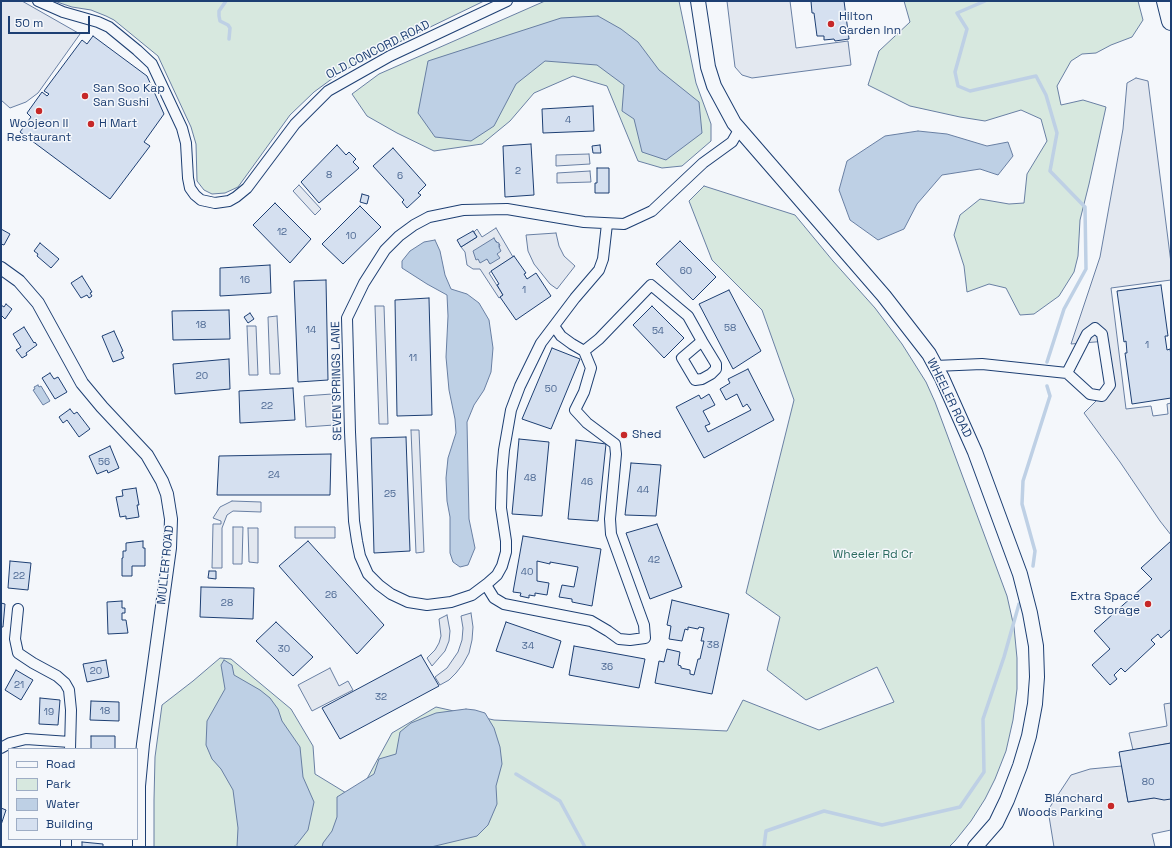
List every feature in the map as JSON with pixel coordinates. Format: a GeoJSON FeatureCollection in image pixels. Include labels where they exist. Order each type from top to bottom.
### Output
{"type":"FeatureCollection","features":[{"type":"Feature","properties":{"kind":"highway"},"geometry":{"type":"LineString","coordinates":[[1166,1],[1171,21]]}},
{"type":"Feature","properties":{"kind":"main road","name":"WHEELER ROAD"},"geometry":{"type":"LineString","coordinates":[[698,1],[708,67],[714,86],[734,123],[884,296],[929,354],[975,452],[1020,574],[1030,613],[1036,646],[1037,677],[1035,704],[1019,771],[1007,800],[996,823],[975,847]]}},
{"type":"Feature","properties":{"kind":"street","name":"OLD CONCORD ROAD"},"geometry":{"type":"LineString","coordinates":[[38,1],[59,11],[110,27],[152,64],[182,128],[186,143],[190,188],[201,200],[215,203],[229,201],[247,188],[295,124],[328,91],[390,56],[507,1]]}},
{"type":"Feature","properties":{"kind":"street","name":"SEVEN SPRINGS LANE"},"geometry":{"type":"LineString","coordinates":[[607,224],[603,259],[599,270],[541,343],[520,386],[511,410],[502,472],[501,508],[506,541],[506,552],[502,566],[497,575],[472,595],[444,603],[427,605],[408,602],[391,594],[368,574],[360,556],[354,521],[347,318],[364,283],[385,250],[414,225],[429,217],[463,210],[507,209],[584,222],[624,224],[652,211],[704,163],[732,142],[739,130]]}},
{"type":"Feature","properties":{"kind":"street","name":"MULLER ROAD"},"geometry":{"type":"LineString","coordinates":[[1,268],[19,281],[38,303],[82,383],[102,407],[147,455],[159,474],[167,494],[171,519],[170,548],[143,744],[139,786],[139,847]]}},
{"type":"Feature","properties":{"kind":"street"},"geometry":{"type":"LineString","coordinates":[[584,351],[599,339],[651,285],[688,316],[702,341]]}},
{"type":"Feature","properties":{"kind":"street"},"geometry":{"type":"LineString","coordinates":[[486,585],[494,598],[504,604],[591,621],[608,631],[619,640],[645,638],[644,625],[611,534],[610,518],[616,454],[615,444],[587,423],[575,410],[584,392],[591,368],[584,351],[561,336],[554,326]]}},
{"type":"Feature","properties":{"kind":"street"},"geometry":{"type":"LineString","coordinates":[[935,366],[982,364],[1067,373],[1090,394],[1102,396],[1110,385],[1102,334],[1095,328],[1087,334],[1067,373]]}},
{"type":"Feature","properties":{"kind":"street"},"geometry":{"type":"LineString","coordinates":[[1,748],[10,743],[26,739],[70,745],[72,710],[69,690],[65,682],[58,676],[18,653],[15,639],[18,609]]}},
{"type":"Feature","properties":{"kind":"green space"},"geometry":{"type":"Polygon","coordinates":[[[54,1],[484,1],[360,61],[333,78],[314,92],[290,115],[238,187],[225,193],[212,194],[204,190],[197,181],[196,144],[191,127],[158,56],[114,20],[91,10],[72,7],[54,1]]]}},
{"type":"Feature","properties":{"kind":"green space"},"geometry":{"type":"Polygon","coordinates":[[[545,1],[679,1],[696,83],[711,124],[711,141],[682,166],[662,168],[638,161],[607,86],[573,76],[534,93],[510,121],[482,144],[434,151],[367,116],[352,94],[379,74],[545,1]]]}},
{"type":"Feature","properties":{"kind":"green space"},"geometry":{"type":"Polygon","coordinates":[[[904,1],[1138,1],[1143,20],[1132,37],[1111,45],[1096,53],[1082,54],[1071,61],[1057,86],[1061,105],[1083,100],[1106,107],[1080,220],[1078,256],[1074,272],[1059,296],[1034,314],[1020,315],[1006,288],[989,284],[967,292],[964,266],[954,235],[960,215],[980,199],[1009,204],[1024,203],[1027,174],[1047,141],[1041,119],[1021,110],[985,121],[960,117],[910,106],[868,85],[879,51],[910,22],[904,1]]]}},
{"type":"Feature","properties":{"kind":"green space","name":"Wheeler Rd Cr"},"geometry":{"type":"Polygon","coordinates":[[[704,186],[795,215],[875,308],[902,344],[926,382],[935,402],[1007,596],[1014,627],[1017,658],[1017,689],[1013,720],[1006,751],[985,799],[971,821],[955,841],[949,847],[154,847],[155,757],[162,705],[220,658],[231,659],[291,709],[313,746],[315,774],[356,799],[392,733],[436,707],[494,720],[727,731],[743,700],[819,730],[894,702],[877,667],[806,700],[767,670],[780,617],[746,593],[794,400],[762,310],[712,260],[689,201],[704,186]]]}},
{"type":"Feature","properties":{"kind":"shaded area"},"geometry":{"type":"Polygon","coordinates":[[[1,1],[22,1],[80,34],[38,93],[26,102],[10,108],[1,100],[1,1]]]}},
{"type":"Feature","properties":{"kind":"shaded area"},"geometry":{"type":"Polygon","coordinates":[[[727,1],[790,1],[796,48],[848,41],[851,65],[752,78],[742,75],[735,67],[727,1]]]}},
{"type":"Feature","properties":{"kind":"shaded area"},"geometry":{"type":"Polygon","coordinates":[[[1136,78],[1148,81],[1171,263],[1171,280],[1111,288],[1126,409],[1151,406],[1153,416],[1168,414],[1167,404],[1171,403],[1171,535],[1084,413],[1112,385],[1107,341],[1071,344],[1100,257],[1123,129],[1127,83],[1136,78]]]}},
{"type":"Feature","properties":{"kind":"shaded area"},"geometry":{"type":"Polygon","coordinates":[[[589,154],[590,164],[556,166],[556,155],[589,154]]]}},
{"type":"Feature","properties":{"kind":"shaded area"},"geometry":{"type":"Polygon","coordinates":[[[590,171],[591,182],[557,183],[557,173],[590,171]]]}},
{"type":"Feature","properties":{"kind":"shaded area"},"geometry":{"type":"Polygon","coordinates":[[[299,185],[321,209],[315,215],[293,191],[299,185]]]}},
{"type":"Feature","properties":{"kind":"shaded area"},"geometry":{"type":"Polygon","coordinates":[[[496,228],[513,257],[489,273],[503,295],[499,298],[480,269],[473,269],[467,265],[465,252],[461,247],[477,237],[474,232],[477,229],[482,237],[496,228]],[[494,239],[475,255],[478,259],[487,259],[490,264],[497,254],[500,245],[494,239]]]}},
{"type":"Feature","properties":{"kind":"shaded area"},"geometry":{"type":"Polygon","coordinates":[[[556,233],[559,246],[564,256],[575,266],[557,289],[550,284],[534,264],[528,251],[526,235],[556,233]]]}},
{"type":"Feature","properties":{"kind":"shaded area"},"geometry":{"type":"Polygon","coordinates":[[[375,306],[384,306],[388,424],[379,424],[375,306]]]}},
{"type":"Feature","properties":{"kind":"shaded area"},"geometry":{"type":"Polygon","coordinates":[[[277,316],[280,374],[270,374],[268,317],[277,316]]]}},
{"type":"Feature","properties":{"kind":"shaded area"},"geometry":{"type":"Polygon","coordinates":[[[247,326],[256,326],[258,375],[249,375],[247,326]]]}},
{"type":"Feature","properties":{"kind":"shaded area"},"geometry":{"type":"Polygon","coordinates":[[[332,394],[334,425],[306,427],[304,396],[332,394]]]}},
{"type":"Feature","properties":{"kind":"shaded area"},"geometry":{"type":"Polygon","coordinates":[[[411,430],[419,430],[424,552],[416,553],[411,430]]]}},
{"type":"Feature","properties":{"kind":"shaded area"},"geometry":{"type":"Polygon","coordinates":[[[232,501],[261,502],[261,512],[233,511],[227,515],[222,528],[222,568],[212,568],[213,524],[221,524],[221,521],[213,518],[220,507],[232,501]]]}},
{"type":"Feature","properties":{"kind":"shaded area"},"geometry":{"type":"Polygon","coordinates":[[[233,527],[243,527],[242,564],[233,564],[233,527]]]}},
{"type":"Feature","properties":{"kind":"shaded area"},"geometry":{"type":"Polygon","coordinates":[[[295,527],[335,527],[335,538],[295,538],[295,527]]]}},
{"type":"Feature","properties":{"kind":"shaded area"},"geometry":{"type":"Polygon","coordinates":[[[248,528],[258,528],[258,563],[249,562],[248,528]]]}},
{"type":"Feature","properties":{"kind":"shaded area"},"geometry":{"type":"Polygon","coordinates":[[[471,613],[473,627],[469,653],[456,673],[449,680],[440,685],[435,677],[447,668],[458,652],[462,640],[463,628],[461,616],[471,613]]]}},
{"type":"Feature","properties":{"kind":"shaded area"},"geometry":{"type":"Polygon","coordinates":[[[447,615],[450,631],[449,641],[445,651],[432,666],[427,658],[435,650],[439,643],[441,636],[439,619],[447,615]]]}},
{"type":"Feature","properties":{"kind":"shaded area"},"geometry":{"type":"Polygon","coordinates":[[[330,668],[339,686],[348,681],[353,690],[312,711],[298,685],[330,668]]]}},
{"type":"Feature","properties":{"kind":"shaded area"},"geometry":{"type":"Polygon","coordinates":[[[1171,703],[1171,743],[1133,750],[1129,733],[1167,726],[1164,704],[1171,703]]]}},
{"type":"Feature","properties":{"kind":"shaded area","name":"Blanchard Woods Parking"},"geometry":{"type":"Polygon","coordinates":[[[1122,766],[1128,802],[1171,795],[1171,830],[1152,834],[1155,847],[1054,847],[1048,810],[1071,775],[1090,769],[1122,766]]]}},
{"type":"Feature","properties":{"kind":"water"},"geometry":{"type":"Polygon","coordinates":[[[598,16],[621,29],[638,42],[659,70],[699,102],[702,133],[666,160],[642,152],[634,119],[622,111],[624,85],[597,65],[545,61],[516,84],[494,126],[471,141],[435,137],[418,113],[428,61],[561,18],[598,16]]]}},
{"type":"Feature","properties":{"kind":"water"},"geometry":{"type":"Polygon","coordinates":[[[918,131],[947,134],[987,146],[1008,142],[1013,156],[998,175],[980,169],[942,175],[917,204],[904,229],[878,240],[850,220],[839,190],[847,161],[885,136],[918,131]]]}},
{"type":"Feature","properties":{"kind":"water"},"geometry":{"type":"Polygon","coordinates":[[[494,238],[496,242],[499,243],[501,251],[497,254],[500,258],[490,264],[487,259],[480,263],[478,259],[476,260],[473,251],[494,238]]]}},
{"type":"Feature","properties":{"kind":"water"},"geometry":{"type":"Polygon","coordinates":[[[435,240],[440,251],[445,275],[451,289],[467,294],[479,303],[489,320],[493,348],[491,372],[484,390],[474,405],[467,422],[469,519],[475,548],[468,565],[460,567],[453,562],[450,553],[450,517],[447,501],[446,478],[448,458],[456,433],[455,419],[449,390],[446,357],[448,316],[447,295],[402,268],[402,261],[410,251],[424,242],[435,240]]]}},
{"type":"Feature","properties":{"kind":"water"},"geometry":{"type":"Polygon","coordinates":[[[38,385],[39,387],[41,386],[50,401],[43,405],[33,390],[35,389],[34,387],[38,385]]]}},
{"type":"Feature","properties":{"kind":"water"},"geometry":{"type":"Polygon","coordinates":[[[224,660],[232,665],[234,675],[260,690],[270,698],[278,709],[282,721],[300,747],[303,777],[314,802],[308,830],[293,847],[237,847],[238,828],[233,790],[221,769],[212,759],[206,745],[207,721],[225,689],[221,665],[224,660]]]}},
{"type":"Feature","properties":{"kind":"water"},"geometry":{"type":"Polygon","coordinates":[[[466,709],[485,713],[494,728],[500,747],[502,764],[496,786],[497,804],[488,825],[477,836],[431,847],[322,847],[323,843],[332,831],[337,817],[337,797],[374,774],[379,759],[396,754],[400,732],[411,723],[436,713],[466,709]]]}},
{"type":"Feature","properties":{"kind":"building","name":"Hilton Garden Inn"},"geometry":{"type":"Polygon","coordinates":[[[811,1],[844,1],[849,39],[835,41],[834,39],[824,40],[824,36],[817,36],[811,1]]]}},
{"type":"Feature","properties":{"kind":"building","name":"H Mart"},"geometry":{"type":"Polygon","coordinates":[[[93,36],[147,76],[164,114],[144,142],[150,146],[110,199],[20,132],[31,117],[27,113],[42,92],[47,96],[49,94],[44,91],[82,40],[87,44],[93,36]]]}},
{"type":"Feature","properties":{"kind":"building"},"geometry":{"type":"Polygon","coordinates":[[[593,106],[594,131],[543,133],[542,109],[593,106]]]}},
{"type":"Feature","properties":{"kind":"building"},"geometry":{"type":"Polygon","coordinates":[[[531,144],[534,195],[505,197],[503,146],[531,144]]]}},
{"type":"Feature","properties":{"kind":"building"},"geometry":{"type":"Polygon","coordinates":[[[337,145],[346,155],[349,152],[356,159],[353,162],[359,168],[319,203],[301,182],[337,145]]]}},
{"type":"Feature","properties":{"kind":"building"},"geometry":{"type":"Polygon","coordinates":[[[600,145],[601,153],[593,153],[592,146],[600,145]]]}},
{"type":"Feature","properties":{"kind":"building"},"geometry":{"type":"Polygon","coordinates":[[[393,148],[426,185],[418,193],[421,195],[407,208],[402,202],[404,200],[373,166],[393,148]]]}},
{"type":"Feature","properties":{"kind":"building"},"geometry":{"type":"Polygon","coordinates":[[[597,168],[609,168],[609,193],[595,193],[597,168]]]}},
{"type":"Feature","properties":{"kind":"building"},"geometry":{"type":"Polygon","coordinates":[[[362,194],[369,196],[367,204],[360,202],[362,194]]]}},
{"type":"Feature","properties":{"kind":"building"},"geometry":{"type":"Polygon","coordinates":[[[275,203],[311,239],[290,263],[253,225],[275,203]]]}},
{"type":"Feature","properties":{"kind":"building"},"geometry":{"type":"Polygon","coordinates":[[[360,206],[381,227],[343,264],[322,244],[360,206]]]}},
{"type":"Feature","properties":{"kind":"building"},"geometry":{"type":"Polygon","coordinates":[[[1,229],[10,234],[4,245],[1,244],[1,229]]]}},
{"type":"Feature","properties":{"kind":"building"},"geometry":{"type":"Polygon","coordinates":[[[473,231],[477,237],[461,247],[457,240],[473,231]]]}},
{"type":"Feature","properties":{"kind":"building"},"geometry":{"type":"Polygon","coordinates":[[[680,241],[716,277],[693,300],[656,264],[680,241]]]}},
{"type":"Feature","properties":{"kind":"building"},"geometry":{"type":"Polygon","coordinates":[[[40,243],[59,259],[51,268],[37,256],[38,254],[34,251],[40,243]]]}},
{"type":"Feature","properties":{"kind":"building"},"geometry":{"type":"Polygon","coordinates":[[[514,256],[526,273],[524,274],[527,279],[536,273],[551,296],[516,320],[500,297],[503,295],[497,285],[499,284],[491,271],[514,256]]]}},
{"type":"Feature","properties":{"kind":"building"},"geometry":{"type":"Polygon","coordinates":[[[270,265],[271,293],[220,296],[220,268],[270,265]]]}},
{"type":"Feature","properties":{"kind":"building"},"geometry":{"type":"Polygon","coordinates":[[[82,276],[92,292],[90,293],[92,296],[89,298],[87,295],[81,298],[71,283],[82,276]]]}},
{"type":"Feature","properties":{"kind":"building"},"geometry":{"type":"Polygon","coordinates":[[[326,280],[328,380],[298,382],[294,281],[326,280]]]}},
{"type":"Feature","properties":{"kind":"building"},"geometry":{"type":"Polygon","coordinates":[[[1161,285],[1168,336],[1165,336],[1167,350],[1170,349],[1171,355],[1171,398],[1132,404],[1125,353],[1127,353],[1126,341],[1124,342],[1117,291],[1161,285]]]}},
{"type":"Feature","properties":{"kind":"building"},"geometry":{"type":"Polygon","coordinates":[[[729,290],[761,351],[733,369],[699,304],[729,290]]]}},
{"type":"Feature","properties":{"kind":"building"},"geometry":{"type":"Polygon","coordinates":[[[429,298],[432,415],[397,416],[395,300],[429,298]]]}},
{"type":"Feature","properties":{"kind":"building"},"geometry":{"type":"Polygon","coordinates":[[[6,304],[12,309],[5,319],[1,315],[1,305],[4,307],[6,304]]]}},
{"type":"Feature","properties":{"kind":"building"},"geometry":{"type":"Polygon","coordinates":[[[652,306],[684,338],[664,358],[633,325],[652,306]]]}},
{"type":"Feature","properties":{"kind":"building"},"geometry":{"type":"Polygon","coordinates":[[[229,310],[230,339],[173,340],[172,311],[229,310]]]}},
{"type":"Feature","properties":{"kind":"building"},"geometry":{"type":"Polygon","coordinates":[[[250,313],[254,319],[248,323],[244,317],[250,313]]]}},
{"type":"Feature","properties":{"kind":"building"},"geometry":{"type":"Polygon","coordinates":[[[24,327],[34,343],[35,342],[37,345],[22,358],[16,350],[21,347],[13,334],[24,327]]]}},
{"type":"Feature","properties":{"kind":"building"},"geometry":{"type":"Polygon","coordinates":[[[114,331],[123,351],[121,352],[124,358],[113,362],[102,336],[114,331]]]}},
{"type":"Feature","properties":{"kind":"building"},"geometry":{"type":"Polygon","coordinates":[[[552,348],[580,359],[551,429],[522,419],[552,348]]]}},
{"type":"Feature","properties":{"kind":"building"},"geometry":{"type":"Polygon","coordinates":[[[229,359],[230,389],[175,394],[173,364],[229,359]]]}},
{"type":"Feature","properties":{"kind":"building"},"geometry":{"type":"Polygon","coordinates":[[[748,369],[774,420],[704,458],[676,407],[699,395],[701,399],[709,394],[715,405],[703,411],[710,424],[705,426],[708,432],[751,410],[747,404],[743,407],[737,394],[726,400],[720,389],[730,383],[728,379],[748,369]]]}},
{"type":"Feature","properties":{"kind":"building"},"geometry":{"type":"Polygon","coordinates":[[[50,373],[54,379],[58,377],[67,392],[55,399],[42,378],[50,373]]]}},
{"type":"Feature","properties":{"kind":"building"},"geometry":{"type":"Polygon","coordinates":[[[293,388],[295,420],[240,423],[239,391],[293,388]]]}},
{"type":"Feature","properties":{"kind":"building"},"geometry":{"type":"Polygon","coordinates":[[[70,409],[74,414],[77,412],[90,429],[79,437],[67,420],[63,423],[59,417],[70,409]]]}},
{"type":"Feature","properties":{"kind":"building"},"geometry":{"type":"Polygon","coordinates":[[[406,437],[410,551],[374,553],[371,438],[406,437]]]}},
{"type":"Feature","properties":{"kind":"building"},"geometry":{"type":"Polygon","coordinates":[[[519,439],[549,442],[542,516],[512,514],[519,439]]]}},
{"type":"Feature","properties":{"kind":"building"},"geometry":{"type":"Polygon","coordinates":[[[576,440],[606,444],[598,521],[568,519],[576,440]]]}},
{"type":"Feature","properties":{"kind":"building"},"geometry":{"type":"Polygon","coordinates":[[[110,446],[119,468],[108,473],[107,470],[97,474],[89,456],[110,446]]]}},
{"type":"Feature","properties":{"kind":"building"},"geometry":{"type":"Polygon","coordinates":[[[331,454],[330,495],[217,495],[219,456],[331,454]]]}},
{"type":"Feature","properties":{"kind":"building"},"geometry":{"type":"Polygon","coordinates":[[[631,463],[661,465],[656,516],[625,515],[631,463]]]}},
{"type":"Feature","properties":{"kind":"building"},"geometry":{"type":"Polygon","coordinates":[[[136,488],[139,505],[137,505],[139,517],[126,519],[126,516],[120,517],[116,497],[123,496],[122,490],[136,488]]]}},
{"type":"Feature","properties":{"kind":"building"},"geometry":{"type":"Polygon","coordinates":[[[657,524],[682,587],[650,599],[626,533],[657,524]]]}},
{"type":"Feature","properties":{"kind":"building"},"geometry":{"type":"Polygon","coordinates":[[[523,536],[601,549],[592,606],[572,602],[572,599],[559,597],[562,585],[574,587],[578,567],[550,562],[550,564],[537,561],[537,581],[549,583],[547,595],[535,593],[535,596],[529,595],[529,598],[520,596],[521,593],[513,592],[523,536]]]}},
{"type":"Feature","properties":{"kind":"building"},"geometry":{"type":"Polygon","coordinates":[[[143,541],[143,548],[145,548],[145,566],[132,566],[132,576],[122,576],[122,558],[123,551],[126,551],[126,543],[143,541]]]}},
{"type":"Feature","properties":{"kind":"building"},"geometry":{"type":"Polygon","coordinates":[[[308,541],[384,625],[357,654],[279,566],[308,541]]]}},
{"type":"Feature","properties":{"kind":"building","name":"Extra Space Storage"},"geometry":{"type":"Polygon","coordinates":[[[1171,541],[1171,629],[1161,638],[1158,634],[1151,640],[1155,644],[1125,672],[1121,668],[1114,675],[1117,679],[1110,685],[1092,665],[1110,649],[1094,631],[1152,579],[1141,568],[1171,541]]]}},
{"type":"Feature","properties":{"kind":"building"},"geometry":{"type":"Polygon","coordinates":[[[10,561],[31,563],[28,590],[8,588],[10,561]]]}},
{"type":"Feature","properties":{"kind":"building"},"geometry":{"type":"Polygon","coordinates":[[[209,571],[216,571],[216,579],[208,578],[209,571]]]}},
{"type":"Feature","properties":{"kind":"building"},"geometry":{"type":"Polygon","coordinates":[[[201,587],[254,588],[253,619],[200,617],[201,587]]]}},
{"type":"Feature","properties":{"kind":"building"},"geometry":{"type":"Polygon","coordinates":[[[672,600],[729,614],[712,694],[655,683],[659,661],[664,662],[667,649],[680,652],[678,665],[681,666],[681,668],[690,670],[690,674],[694,675],[698,659],[700,659],[704,641],[701,641],[704,628],[699,627],[698,629],[688,627],[688,630],[685,629],[682,641],[669,639],[671,626],[667,625],[672,600]]]}},
{"type":"Feature","properties":{"kind":"building"},"geometry":{"type":"Polygon","coordinates":[[[122,601],[122,608],[125,608],[125,613],[122,613],[122,620],[126,620],[128,633],[108,634],[107,602],[122,601]]]}},
{"type":"Feature","properties":{"kind":"building"},"geometry":{"type":"Polygon","coordinates":[[[1,603],[5,604],[3,627],[1,627],[1,603]]]}},
{"type":"Feature","properties":{"kind":"building"},"geometry":{"type":"Polygon","coordinates":[[[276,622],[313,657],[293,676],[256,641],[276,622]]]}},
{"type":"Feature","properties":{"kind":"building"},"geometry":{"type":"Polygon","coordinates":[[[506,622],[561,641],[553,668],[496,651],[506,622]]]}},
{"type":"Feature","properties":{"kind":"building"},"geometry":{"type":"Polygon","coordinates":[[[574,646],[645,659],[639,688],[569,675],[574,646]]]}},
{"type":"Feature","properties":{"kind":"building"},"geometry":{"type":"Polygon","coordinates":[[[421,655],[439,686],[340,739],[322,708],[421,655]]]}},
{"type":"Feature","properties":{"kind":"building"},"geometry":{"type":"Polygon","coordinates":[[[106,660],[109,677],[87,682],[83,664],[106,660]]]}},
{"type":"Feature","properties":{"kind":"building"},"geometry":{"type":"Polygon","coordinates":[[[16,670],[33,680],[21,700],[5,690],[16,670]]]}},
{"type":"Feature","properties":{"kind":"building"},"geometry":{"type":"Polygon","coordinates":[[[40,698],[60,700],[58,725],[39,724],[40,698]]]}},
{"type":"Feature","properties":{"kind":"building"},"geometry":{"type":"Polygon","coordinates":[[[91,701],[119,702],[119,721],[90,720],[91,701]]]}},
{"type":"Feature","properties":{"kind":"building"},"geometry":{"type":"Polygon","coordinates":[[[91,736],[115,736],[115,748],[91,748],[91,736]]]}},
{"type":"Feature","properties":{"kind":"building"},"geometry":{"type":"Polygon","coordinates":[[[1171,743],[1171,799],[1164,800],[1154,798],[1128,802],[1119,752],[1171,743]]]}},
{"type":"Feature","properties":{"kind":"building"},"geometry":{"type":"Polygon","coordinates":[[[1,808],[6,810],[1,825],[1,808]]]}},
{"type":"Feature","properties":{"kind":"building"},"geometry":{"type":"Polygon","coordinates":[[[82,842],[103,844],[103,847],[82,847],[82,842]]]}},
{"type":"Feature","properties":{"kind":"waterway"},"geometry":{"type":"LineString","coordinates":[[226,1],[219,11],[219,16],[220,21],[228,25],[230,28],[229,39]]}},
{"type":"Feature","properties":{"kind":"waterway"},"geometry":{"type":"LineString","coordinates":[[985,1],[957,13],[967,29],[955,72],[958,86],[970,91],[1036,76],[1046,95],[1057,133],[1050,171],[1085,207],[1086,269],[1064,309],[1047,362]]}},
{"type":"Feature","properties":{"kind":"waterway"},"geometry":{"type":"LineString","coordinates":[[1033,566],[1035,551],[1022,504],[1023,481],[1050,396],[1047,386]]}},
{"type":"Feature","properties":{"kind":"waterway"},"geometry":{"type":"LineString","coordinates":[[764,847],[766,831],[824,811],[882,825],[960,807],[984,772],[983,719],[1004,657],[1019,604]]}},
{"type":"Feature","properties":{"kind":"waterway"},"geometry":{"type":"LineString","coordinates":[[516,774],[560,801],[585,847]]}},
{"type":"Feature","properties":{"kind":"place","name":"Hilton Garden Inn"},"geometry":{"type":"Point","coordinates":[831,24]}},
{"type":"Feature","properties":{"kind":"place","name":"San Soo Kap San Sushi"},"geometry":{"type":"Point","coordinates":[85,96]}},
{"type":"Feature","properties":{"kind":"place","name":"Woojeon II Restaurant"},"geometry":{"type":"Point","coordinates":[39,111]}},
{"type":"Feature","properties":{"kind":"place","name":"H Mart"},"geometry":{"type":"Point","coordinates":[91,124]}},
{"type":"Feature","properties":{"kind":"place","name":"Shed"},"geometry":{"type":"Point","coordinates":[624,435]}},
{"type":"Feature","properties":{"kind":"place","name":"Extra Space Storage"},"geometry":{"type":"Point","coordinates":[1148,604]}},
{"type":"Feature","properties":{"kind":"place","name":"Blanchard Woods Parking"},"geometry":{"type":"Point","coordinates":[1111,806]}}]}
